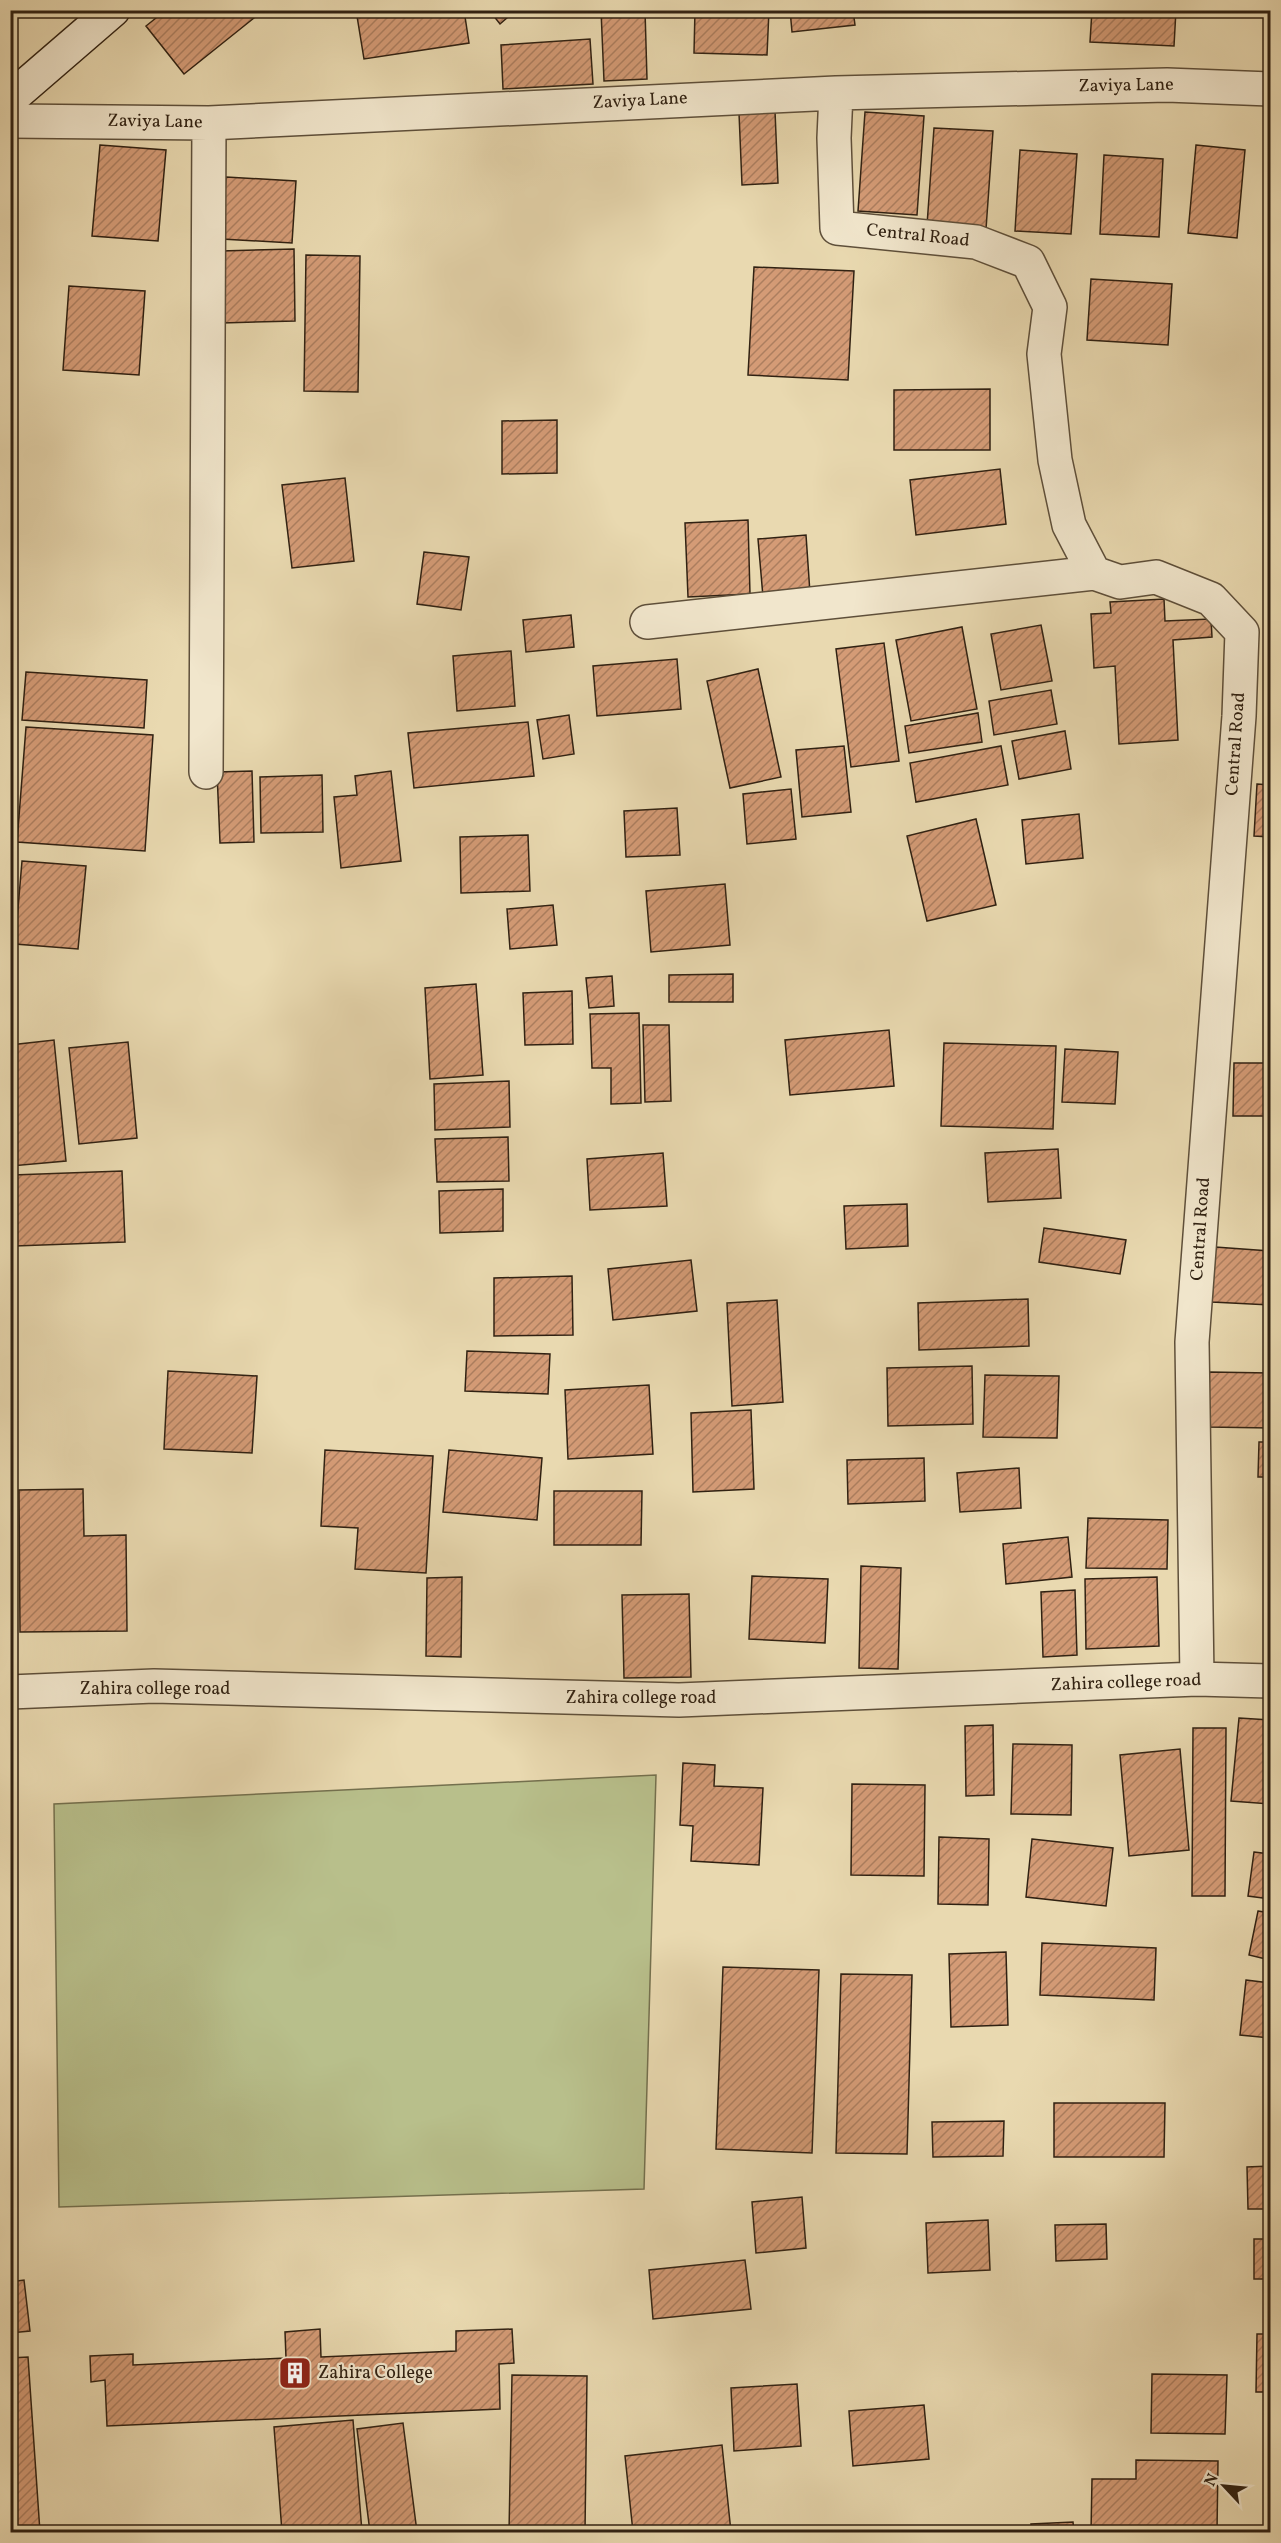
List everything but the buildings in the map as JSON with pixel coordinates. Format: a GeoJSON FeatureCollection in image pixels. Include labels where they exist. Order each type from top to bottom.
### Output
{"type":"FeatureCollection","features":[{"type":"Feature","properties":{"kind":"street"},"geometry":{"type":"LineString","coordinates":[[10,99],[113,10]]}},
{"type":"Feature","properties":{"kind":"street","name":"Zaviya Lane"},"geometry":{"type":"LineString","coordinates":[[10,121],[209,123],[836,93],[1167,85],[1270,89]]}},
{"type":"Feature","properties":{"kind":"street","name":"Central Road"},"geometry":{"type":"LineString","coordinates":[[836,93],[834,138],[837,228],[976,242],[1028,262],[1050,307],[1044,354],[1059,482],[1069,525],[1094,573],[1120,582],[1156,577],[1211,598],[1242,632],[1239,716],[1192,1342],[1197,1679]]}},
{"type":"Feature","properties":{"kind":"street"},"geometry":{"type":"LineString","coordinates":[[206,772],[209,123]]}},
{"type":"Feature","properties":{"kind":"street"},"geometry":{"type":"LineString","coordinates":[[647,622],[1094,573]]}},
{"type":"Feature","properties":{"kind":"street","name":"Zahira college road"},"geometry":{"type":"LineString","coordinates":[[10,1692],[154,1686],[679,1700],[1197,1679],[1270,1681]]}},
{"type":"Feature","properties":{"kind":"green space"},"geometry":{"type":"Polygon","coordinates":[[[656,1775],[644,2189],[59,2207],[54,1804],[656,1775]]]}},
{"type":"Feature","properties":{"kind":"place","name":"Zahira College"},"geometry":{"type":"Point","coordinates":[295,2373]}}]}
